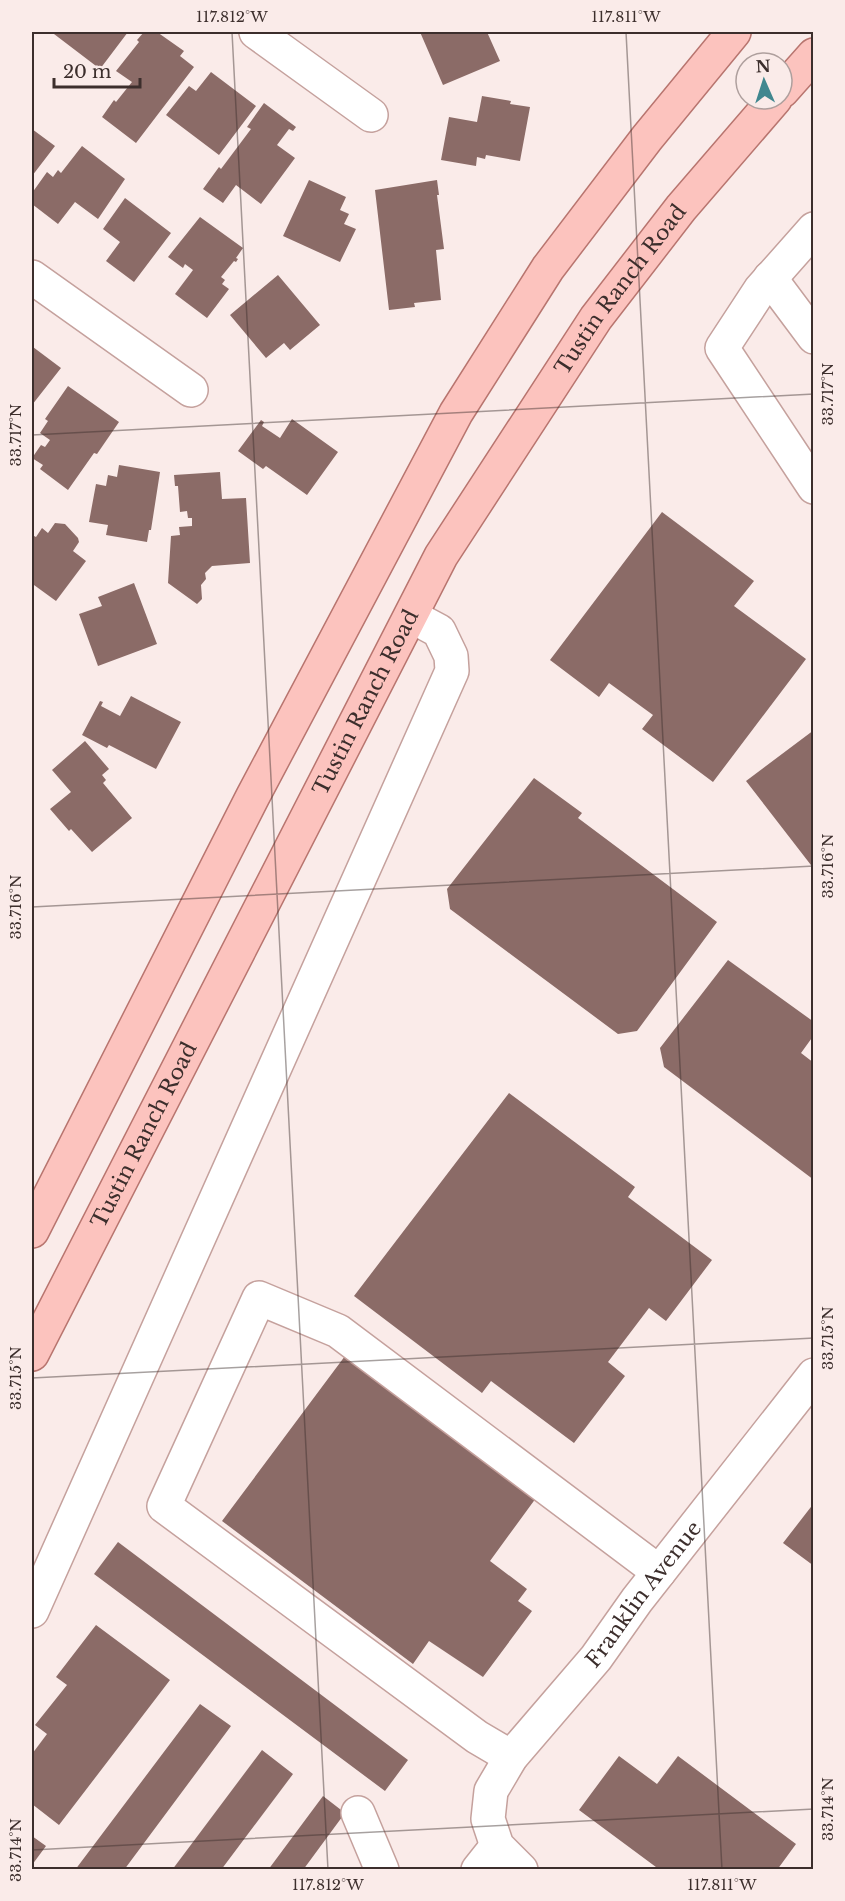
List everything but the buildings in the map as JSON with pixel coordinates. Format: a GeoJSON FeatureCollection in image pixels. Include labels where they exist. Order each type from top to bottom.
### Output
{"type":"FeatureCollection","features":[{"type":"Feature","properties":{"kind":"main road"},"geometry":{"type":"LineString","coordinates":[[32,1231],[253,796],[456,413],[548,268],[647,138],[734,32]]}},
{"type":"Feature","properties":{"kind":"main road"},"geometry":{"type":"LineString","coordinates":[[794,77],[813,55]]}},
{"type":"Feature","properties":{"kind":"main road","name":"Tustin Ranch Road"},"geometry":{"type":"LineString","coordinates":[[32,1354],[441,556],[596,318],[681,208],[765,111]]}},
{"type":"Feature","properties":{"kind":"street"},"geometry":{"type":"LineString","coordinates":[[256,32],[371,115]]}},
{"type":"Feature","properties":{"kind":"street"},"geometry":{"type":"LineString","coordinates":[[813,229],[760,290],[722,348],[813,487]]}},
{"type":"Feature","properties":{"kind":"street"},"geometry":{"type":"LineString","coordinates":[[32,277],[191,390]]}},
{"type":"Feature","properties":{"kind":"street"},"geometry":{"type":"LineString","coordinates":[[770,278],[813,337]]}},
{"type":"Feature","properties":{"kind":"street"},"geometry":{"type":"LineString","coordinates":[[32,1611],[452,671],[451,656],[439,631],[411,616]]}},
{"type":"Feature","properties":{"kind":"street"},"geometry":{"type":"LineString","coordinates":[[511,1757],[477,1737],[164,1506],[259,1298],[338,1331],[658,1572]]}},
{"type":"Feature","properties":{"kind":"street","name":"Franklin Avenue"},"geometry":{"type":"LineString","coordinates":[[488,1845],[491,1791],[511,1757],[596,1658],[658,1572],[813,1375]]}},
{"type":"Feature","properties":{"kind":"street"},"geometry":{"type":"LineString","coordinates":[[358,1813],[382,1869]]}},
{"type":"Feature","properties":{"kind":"street"},"geometry":{"type":"LineString","coordinates":[[488,1845],[520,1869]]}}]}
